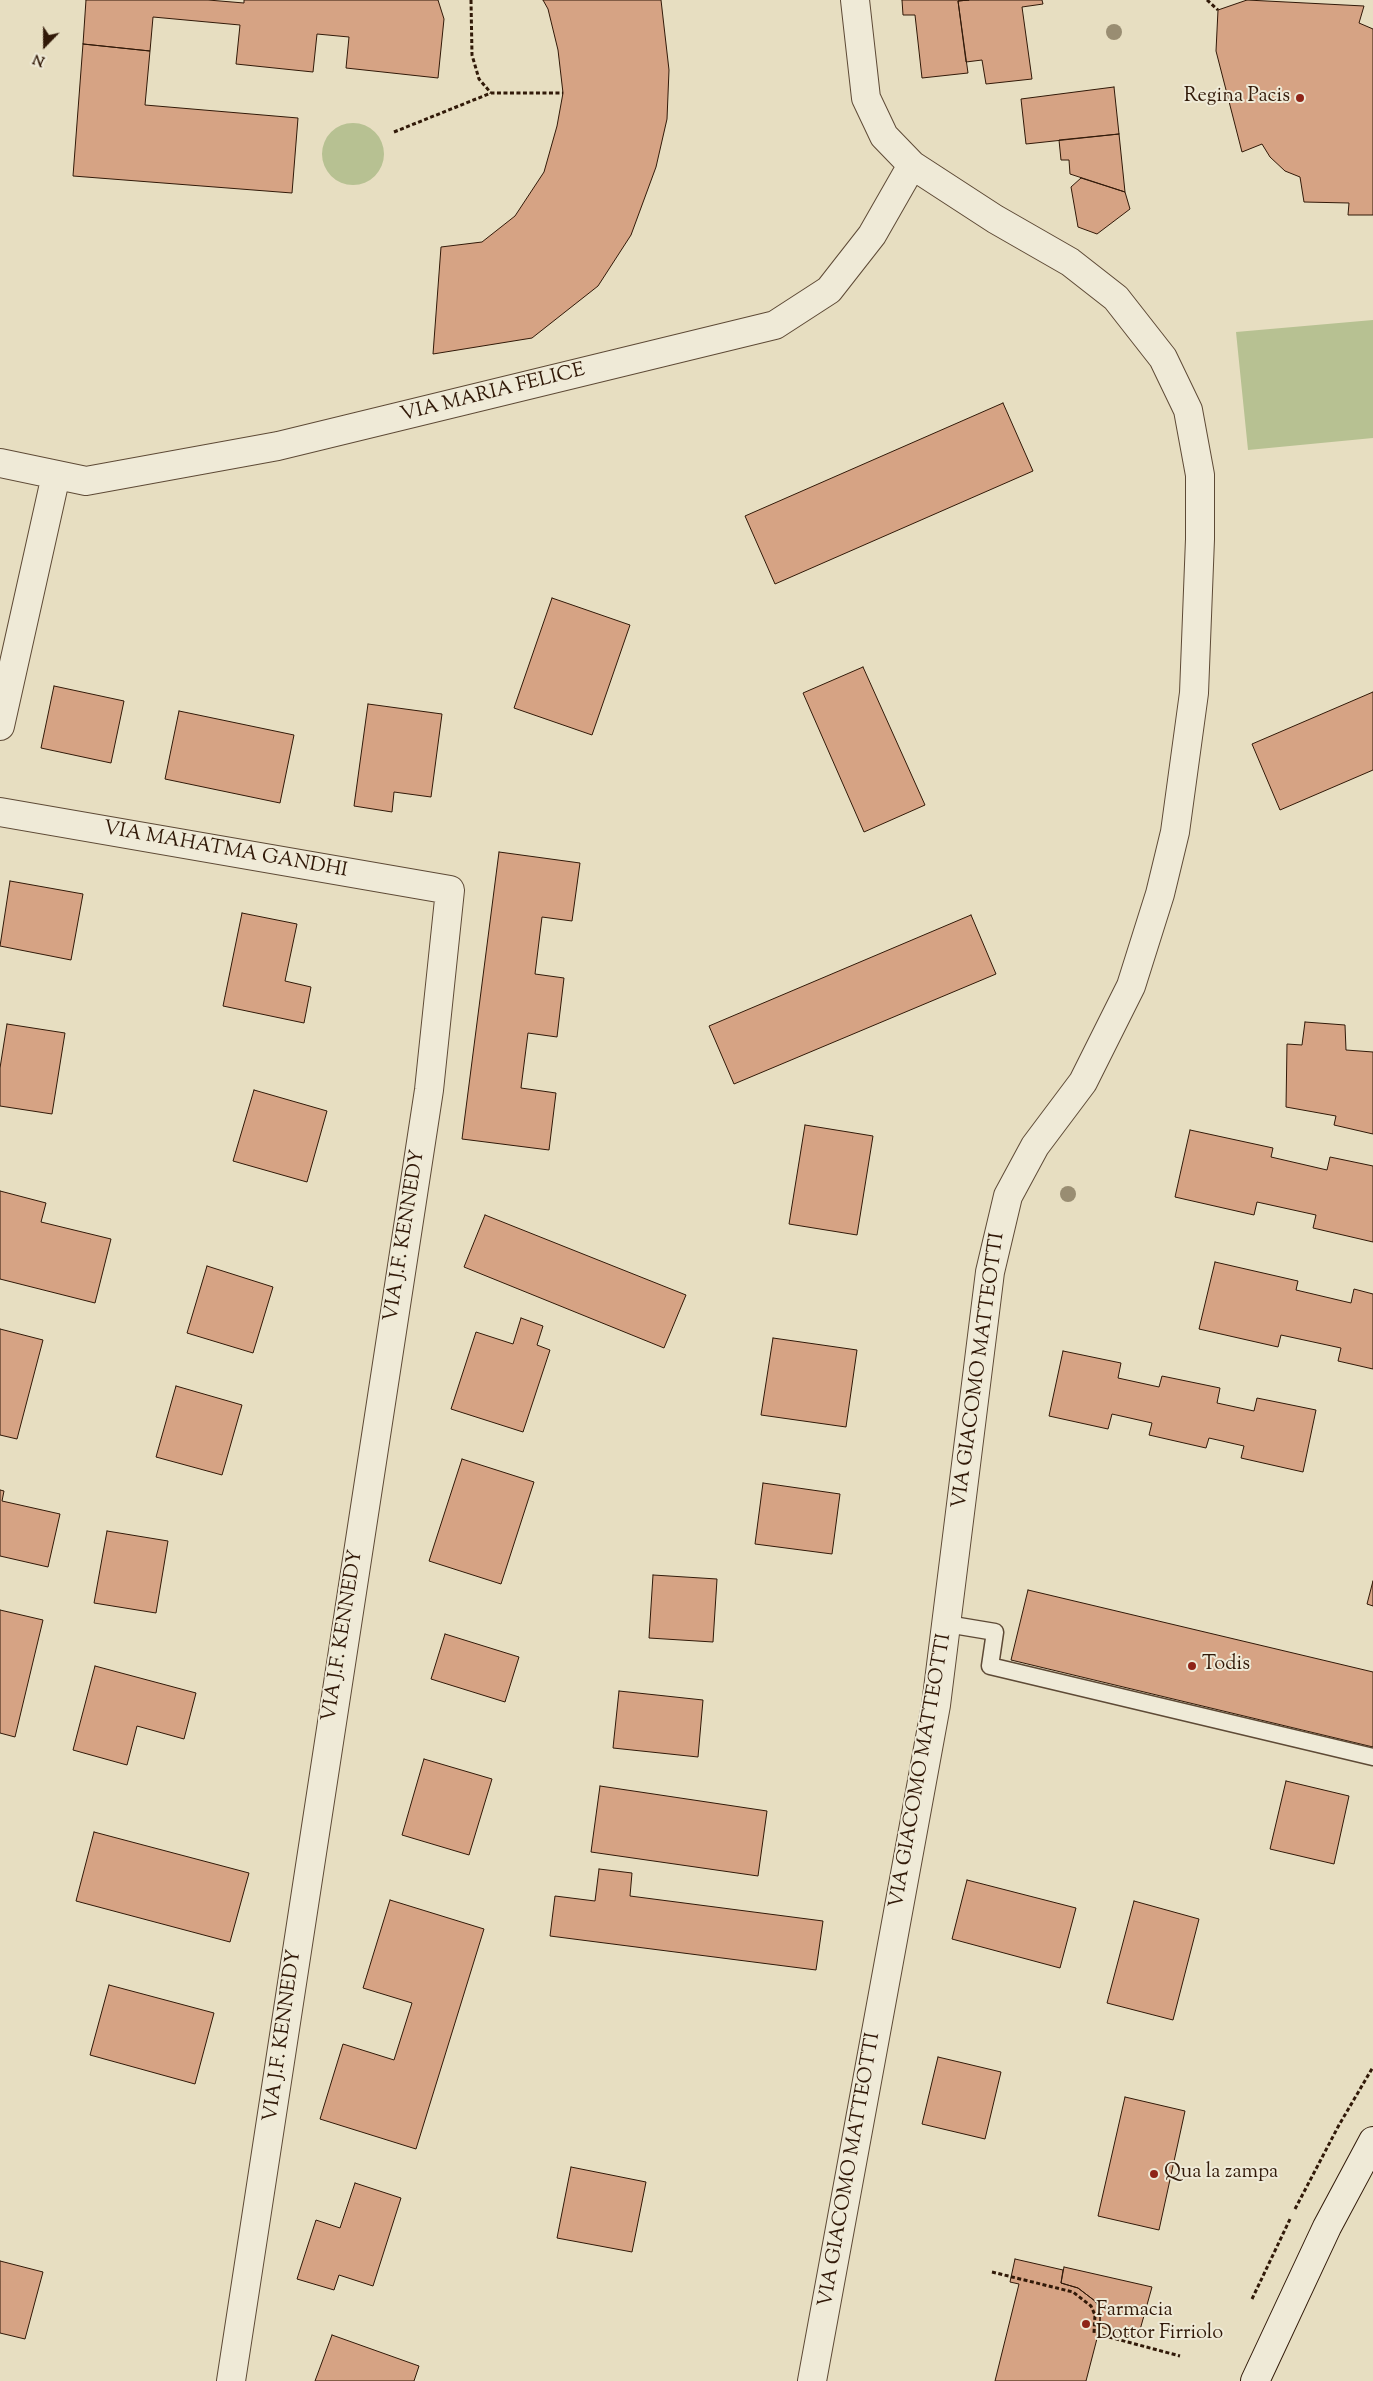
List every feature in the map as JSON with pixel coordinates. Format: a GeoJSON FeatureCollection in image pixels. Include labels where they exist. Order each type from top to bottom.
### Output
{"type":"FeatureCollection","features":[{"type":"Feature","properties":{"kind":"street","name":"VIA GIACOMO MATTEOTTI"},"geometry":{"type":"LineString","coordinates":[[812,2381],[936,1706],[990,1272],[1008,1196],[1035,1146],[1083,1082],[1131,986],[1160,894],[1176,832],[1194,693],[1200,540],[1200,475],[1188,410],[1163,358],[1116,298],[1070,262],[995,219],[912,165],[884,136],[866,98],[855,0]]}},
{"type":"Feature","properties":{"kind":"street","name":"VIA MARIA FELICE"},"geometry":{"type":"LineString","coordinates":[[0,463],[86,481],[278,446],[775,325],[829,290],[872,235],[912,165]]}},
{"type":"Feature","properties":{"kind":"street"},"geometry":{"type":"LineString","coordinates":[[0,726],[56,475]]}},
{"type":"Feature","properties":{"kind":"street","name":"VIA MAHATMA GANDHI"},"geometry":{"type":"LineString","coordinates":[[0,812],[450,890]]}},
{"type":"Feature","properties":{"kind":"street","name":"VIA J.F. KENNEDY"},"geometry":{"type":"LineString","coordinates":[[231,2381],[429,1090],[450,890]]}},
{"type":"Feature","properties":{"kind":"street"},"geometry":{"type":"LineString","coordinates":[[1255,2381],[1326,2227],[1373,2141]]}},
{"type":"Feature","properties":{"kind":"lane"},"geometry":{"type":"LineString","coordinates":[[947,1624],[995,1632],[990,1666],[1373,1757]]}},
{"type":"Feature","properties":{"kind":"path"},"geometry":{"type":"LineString","coordinates":[[472,0],[472,55],[479,79],[491,93]]}},
{"type":"Feature","properties":{"kind":"path"},"geometry":{"type":"LineString","coordinates":[[1208,0],[1218,10]]}},
{"type":"Feature","properties":{"kind":"path"},"geometry":{"type":"LineString","coordinates":[[394,132],[491,93],[563,93]]}},
{"type":"Feature","properties":{"kind":"path"},"geometry":{"type":"LineString","coordinates":[[992,2272],[1073,2292],[1092,2306],[1095,2315],[1094,2333],[1180,2356]]}},
{"type":"Feature","properties":{"kind":"green space"},"geometry":{"type":"Polygon","coordinates":[[[353,123],[365,125],[375,132],[382,142],[384,154],[382,166],[375,176],[365,183],[353,185],[341,183],[331,176],[324,166],[322,154],[324,142],[331,132],[341,125],[353,123]]]}},
{"type":"Feature","properties":{"kind":"green space"},"geometry":{"type":"Polygon","coordinates":[[[1373,320],[1373,438],[1248,450],[1236,332],[1373,320]]]}},
{"type":"Feature","properties":{"kind":"building"},"geometry":{"type":"Polygon","coordinates":[[[86,0],[208,0],[244,3],[244,0],[438,0],[444,19],[438,78],[346,68],[349,37],[317,34],[313,72],[236,64],[240,25],[153,17],[150,51],[83,44],[86,0]]]}},
{"type":"Feature","properties":{"kind":"building"},"geometry":{"type":"Polygon","coordinates":[[[543,0],[661,0],[669,70],[667,119],[656,167],[631,235],[598,286],[532,338],[433,354],[441,247],[482,242],[515,216],[544,172],[557,126],[563,93],[558,50],[548,9],[543,0]]]}},
{"type":"Feature","properties":{"kind":"building"},"geometry":{"type":"Polygon","coordinates":[[[902,0],[969,0],[958,1],[968,73],[922,78],[915,15],[903,15],[902,0]]]}},
{"type":"Feature","properties":{"kind":"building"},"geometry":{"type":"Polygon","coordinates":[[[1042,0],[1043,4],[1022,7],[1032,79],[986,84],[982,60],[966,62],[958,1],[1042,0]]]}},
{"type":"Feature","properties":{"kind":"building","name":"Regina Pacis"},"geometry":{"type":"Polygon","coordinates":[[[1247,0],[1364,6],[1359,23],[1373,29],[1373,215],[1348,215],[1349,203],[1304,202],[1300,177],[1285,171],[1270,157],[1262,144],[1242,152],[1216,51],[1218,10],[1247,0]]]}},
{"type":"Feature","properties":{"kind":"building"},"geometry":{"type":"Polygon","coordinates":[[[83,44],[150,51],[145,105],[298,118],[292,193],[73,176],[83,44]]]}},
{"type":"Feature","properties":{"kind":"building"},"geometry":{"type":"Polygon","coordinates":[[[1114,87],[1119,134],[1026,144],[1021,99],[1114,87]]]}},
{"type":"Feature","properties":{"kind":"building"},"geometry":{"type":"Polygon","coordinates":[[[1119,134],[1125,192],[1070,174],[1069,160],[1061,160],[1059,140],[1119,134]]]}},
{"type":"Feature","properties":{"kind":"building"},"geometry":{"type":"Polygon","coordinates":[[[1081,178],[1125,192],[1130,209],[1097,234],[1078,227],[1071,187],[1081,178]]]}},
{"type":"Feature","properties":{"kind":"building"},"geometry":{"type":"Polygon","coordinates":[[[1003,403],[1033,471],[775,584],[745,516],[1003,403]]]}},
{"type":"Feature","properties":{"kind":"building"},"geometry":{"type":"Polygon","coordinates":[[[552,598],[630,625],[592,735],[514,708],[552,598]]]}},
{"type":"Feature","properties":{"kind":"building"},"geometry":{"type":"Polygon","coordinates":[[[863,667],[925,805],[864,832],[803,693],[863,667]]]}},
{"type":"Feature","properties":{"kind":"building"},"geometry":{"type":"Polygon","coordinates":[[[54,686],[124,701],[111,763],[41,748],[54,686]]]}},
{"type":"Feature","properties":{"kind":"building"},"geometry":{"type":"Polygon","coordinates":[[[1373,692],[1373,770],[1280,810],[1252,744],[1373,692]]]}},
{"type":"Feature","properties":{"kind":"building"},"geometry":{"type":"Polygon","coordinates":[[[368,704],[442,714],[431,797],[394,792],[392,812],[354,806],[368,704]]]}},
{"type":"Feature","properties":{"kind":"building"},"geometry":{"type":"Polygon","coordinates":[[[179,711],[294,735],[280,803],[165,779],[179,711]]]}},
{"type":"Feature","properties":{"kind":"building"},"geometry":{"type":"Polygon","coordinates":[[[499,852],[580,863],[572,921],[542,917],[535,974],[564,978],[557,1037],[528,1033],[521,1088],[556,1093],[549,1150],[462,1139],[499,852]]]}},
{"type":"Feature","properties":{"kind":"building"},"geometry":{"type":"Polygon","coordinates":[[[10,881],[83,894],[71,960],[0,946],[10,881]]]}},
{"type":"Feature","properties":{"kind":"building"},"geometry":{"type":"Polygon","coordinates":[[[242,913],[297,924],[285,981],[311,987],[304,1023],[223,1006],[242,913]]]}},
{"type":"Feature","properties":{"kind":"building"},"geometry":{"type":"Polygon","coordinates":[[[971,915],[996,974],[734,1084],[709,1026],[971,915]]]}},
{"type":"Feature","properties":{"kind":"building"},"geometry":{"type":"Polygon","coordinates":[[[1305,1022],[1345,1025],[1346,1050],[1373,1052],[1373,1134],[1334,1125],[1336,1116],[1286,1107],[1287,1044],[1302,1045],[1305,1022]]]}},
{"type":"Feature","properties":{"kind":"building"},"geometry":{"type":"Polygon","coordinates":[[[7,1024],[65,1033],[52,1114],[0,1106],[0,1068],[7,1024]]]}},
{"type":"Feature","properties":{"kind":"building"},"geometry":{"type":"Polygon","coordinates":[[[254,1090],[327,1111],[307,1182],[233,1161],[254,1090]]]}},
{"type":"Feature","properties":{"kind":"building"},"geometry":{"type":"Polygon","coordinates":[[[805,1125],[873,1136],[857,1235],[789,1224],[805,1125]]]}},
{"type":"Feature","properties":{"kind":"building"},"geometry":{"type":"Polygon","coordinates":[[[1190,1130],[1273,1148],[1271,1157],[1327,1170],[1330,1157],[1373,1166],[1373,1242],[1313,1228],[1316,1215],[1257,1202],[1254,1215],[1175,1197],[1190,1130]]]}},
{"type":"Feature","properties":{"kind":"building"},"geometry":{"type":"Polygon","coordinates":[[[0,1191],[46,1203],[41,1222],[111,1239],[95,1303],[0,1279],[0,1191]]]}},
{"type":"Feature","properties":{"kind":"building"},"geometry":{"type":"Polygon","coordinates":[[[485,1215],[686,1295],[664,1348],[464,1267],[485,1215]]]}},
{"type":"Feature","properties":{"kind":"building"},"geometry":{"type":"Polygon","coordinates":[[[1215,1262],[1298,1281],[1296,1290],[1351,1303],[1354,1289],[1373,1294],[1373,1369],[1338,1361],[1341,1348],[1281,1335],[1278,1347],[1199,1329],[1215,1262]]]}},
{"type":"Feature","properties":{"kind":"building"},"geometry":{"type":"Polygon","coordinates":[[[207,1266],[273,1287],[253,1353],[187,1333],[207,1266]]]}},
{"type":"Feature","properties":{"kind":"building"},"geometry":{"type":"Polygon","coordinates":[[[521,1318],[543,1326],[537,1345],[550,1350],[523,1432],[451,1409],[476,1332],[513,1344],[521,1318]]]}},
{"type":"Feature","properties":{"kind":"building"},"geometry":{"type":"Polygon","coordinates":[[[0,1329],[43,1340],[17,1439],[0,1435],[0,1329]]]}},
{"type":"Feature","properties":{"kind":"building"},"geometry":{"type":"Polygon","coordinates":[[[773,1338],[857,1350],[846,1427],[761,1415],[773,1338]]]}},
{"type":"Feature","properties":{"kind":"building"},"geometry":{"type":"Polygon","coordinates":[[[1063,1351],[1121,1363],[1118,1378],[1159,1387],[1162,1376],[1220,1388],[1217,1403],[1254,1411],[1257,1398],[1316,1410],[1303,1472],[1241,1458],[1244,1446],[1209,1438],[1206,1448],[1149,1435],[1152,1423],[1112,1414],[1108,1429],[1049,1416],[1063,1351]]]}},
{"type":"Feature","properties":{"kind":"building"},"geometry":{"type":"Polygon","coordinates":[[[176,1386],[242,1405],[222,1475],[156,1457],[176,1386]]]}},
{"type":"Feature","properties":{"kind":"building"},"geometry":{"type":"Polygon","coordinates":[[[462,1459],[534,1482],[501,1584],[429,1561],[462,1459]]]}},
{"type":"Feature","properties":{"kind":"building"},"geometry":{"type":"Polygon","coordinates":[[[763,1483],[840,1494],[832,1554],[755,1544],[763,1483]]]}},
{"type":"Feature","properties":{"kind":"building"},"geometry":{"type":"Polygon","coordinates":[[[0,1490],[4,1491],[2,1501],[60,1514],[48,1567],[0,1556],[0,1490]]]}},
{"type":"Feature","properties":{"kind":"building"},"geometry":{"type":"Polygon","coordinates":[[[107,1531],[168,1541],[156,1613],[94,1603],[107,1531]]]}},
{"type":"Feature","properties":{"kind":"building"},"geometry":{"type":"Polygon","coordinates":[[[653,1575],[717,1579],[713,1642],[649,1638],[653,1575]]]}},
{"type":"Feature","properties":{"kind":"building"},"geometry":{"type":"Polygon","coordinates":[[[1373,1581],[1373,1606],[1367,1604],[1373,1581]]]}},
{"type":"Feature","properties":{"kind":"building","name":"Todis"},"geometry":{"type":"Polygon","coordinates":[[[1028,1590],[1373,1672],[1373,1747],[1011,1660],[1028,1590]]]}},
{"type":"Feature","properties":{"kind":"building"},"geometry":{"type":"Polygon","coordinates":[[[0,1610],[43,1620],[15,1737],[0,1733],[0,1610]]]}},
{"type":"Feature","properties":{"kind":"building"},"geometry":{"type":"Polygon","coordinates":[[[445,1634],[519,1657],[505,1702],[431,1679],[445,1634]]]}},
{"type":"Feature","properties":{"kind":"building"},"geometry":{"type":"Polygon","coordinates":[[[95,1666],[196,1693],[184,1739],[137,1726],[127,1765],[73,1750],[95,1666]]]}},
{"type":"Feature","properties":{"kind":"building"},"geometry":{"type":"Polygon","coordinates":[[[619,1691],[703,1700],[698,1757],[613,1748],[619,1691]]]}},
{"type":"Feature","properties":{"kind":"building"},"geometry":{"type":"Polygon","coordinates":[[[424,1759],[492,1779],[469,1855],[402,1835],[424,1759]]]}},
{"type":"Feature","properties":{"kind":"building"},"geometry":{"type":"Polygon","coordinates":[[[1286,1781],[1349,1796],[1334,1864],[1270,1849],[1286,1781]]]}},
{"type":"Feature","properties":{"kind":"building"},"geometry":{"type":"Polygon","coordinates":[[[600,1786],[767,1811],[758,1876],[591,1852],[600,1786]]]}},
{"type":"Feature","properties":{"kind":"building"},"geometry":{"type":"Polygon","coordinates":[[[94,1832],[249,1873],[230,1942],[76,1901],[94,1832]]]}},
{"type":"Feature","properties":{"kind":"building"},"geometry":{"type":"Polygon","coordinates":[[[599,1869],[632,1873],[630,1896],[823,1921],[816,1970],[550,1936],[555,1896],[595,1901],[599,1869]]]}},
{"type":"Feature","properties":{"kind":"building"},"geometry":{"type":"Polygon","coordinates":[[[967,1880],[1076,1908],[1060,1968],[952,1939],[967,1880]]]}},
{"type":"Feature","properties":{"kind":"building"},"geometry":{"type":"Polygon","coordinates":[[[390,1900],[484,1929],[416,2149],[320,2119],[343,2044],[394,2060],[412,2003],[363,1988],[390,1900]]]}},
{"type":"Feature","properties":{"kind":"building"},"geometry":{"type":"Polygon","coordinates":[[[1134,1901],[1199,1919],[1173,2020],[1107,2003],[1134,1901]]]}},
{"type":"Feature","properties":{"kind":"building"},"geometry":{"type":"Polygon","coordinates":[[[109,1985],[214,2013],[195,2084],[90,2055],[109,1985]]]}},
{"type":"Feature","properties":{"kind":"building"},"geometry":{"type":"Polygon","coordinates":[[[938,2057],[1001,2072],[985,2139],[922,2124],[938,2057]]]}},
{"type":"Feature","properties":{"kind":"building"},"geometry":{"type":"Polygon","coordinates":[[[1125,2097],[1185,2111],[1159,2230],[1098,2216],[1125,2097]]]}},
{"type":"Feature","properties":{"kind":"building"},"geometry":{"type":"Polygon","coordinates":[[[571,2167],[646,2182],[632,2252],[557,2238],[571,2167]]]}},
{"type":"Feature","properties":{"kind":"building"},"geometry":{"type":"Polygon","coordinates":[[[355,2183],[401,2198],[373,2286],[339,2275],[334,2290],[297,2279],[316,2220],[340,2228],[355,2183]]]}},
{"type":"Feature","properties":{"kind":"building"},"geometry":{"type":"Polygon","coordinates":[[[1015,2259],[1063,2270],[1061,2283],[1078,2288],[1095,2301],[1100,2309],[1100,2327],[1086,2381],[995,2381],[1019,2284],[1010,2282],[1015,2259]]]}},
{"type":"Feature","properties":{"kind":"building"},"geometry":{"type":"Polygon","coordinates":[[[0,2261],[43,2272],[25,2339],[0,2333],[0,2261]]]}},
{"type":"Feature","properties":{"kind":"building"},"geometry":{"type":"Polygon","coordinates":[[[1064,2267],[1152,2287],[1138,2337],[1100,2327],[1100,2309],[1095,2301],[1078,2288],[1061,2283],[1064,2267]]]}},
{"type":"Feature","properties":{"kind":"building"},"geometry":{"type":"Polygon","coordinates":[[[332,2335],[419,2366],[414,2381],[315,2381],[332,2335]]]}},
{"type":"Feature","properties":{"kind":"place","name":"Regina Pacis"},"geometry":{"type":"Point","coordinates":[1300,98]}},
{"type":"Feature","properties":{"kind":"place","name":"Todis"},"geometry":{"type":"Point","coordinates":[1192,1666]}},
{"type":"Feature","properties":{"kind":"place","name":"Qua la zampa"},"geometry":{"type":"Point","coordinates":[1154,2174]}},
{"type":"Feature","properties":{"kind":"place","name":"Farmacia Dottor Firriolo"},"geometry":{"type":"Point","coordinates":[1086,2324]}}]}
